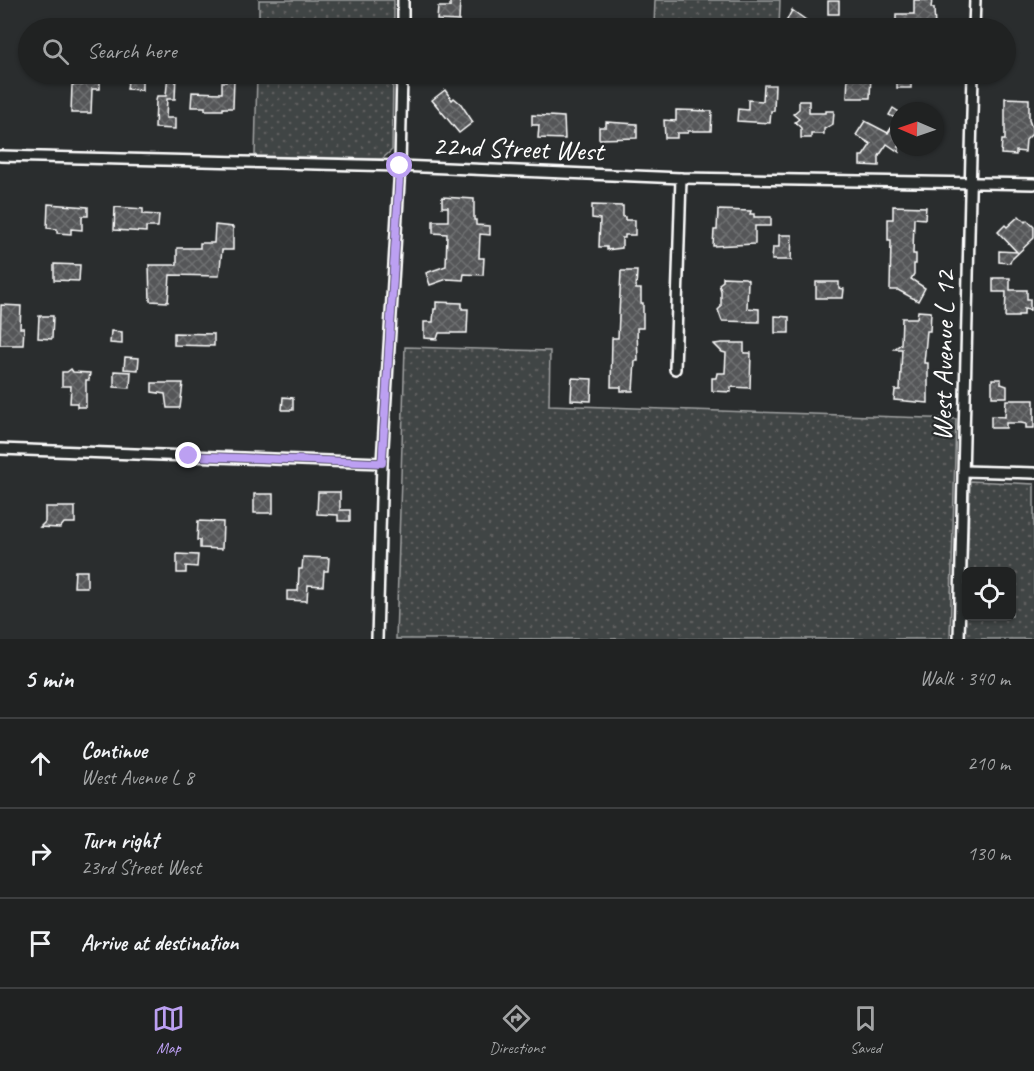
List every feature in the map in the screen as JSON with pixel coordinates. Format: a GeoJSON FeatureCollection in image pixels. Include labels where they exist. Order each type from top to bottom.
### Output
{"type":"FeatureCollection","features":[{"type":"Feature","properties":{"kind":"street"},"geometry":{"type":"LineString","coordinates":[[403,0],[403,18]]}},
{"type":"Feature","properties":{"kind":"street"},"geometry":{"type":"LineString","coordinates":[[974,18],[975,0]]}},
{"type":"Feature","properties":{"kind":"street"},"geometry":{"type":"LineString","coordinates":[[377,639],[382,463],[400,166],[402,84]]}},
{"type":"Feature","properties":{"kind":"street","name":"West Avenue L 12"},"geometry":{"type":"LineString","coordinates":[[958,639],[973,84]]}},
{"type":"Feature","properties":{"kind":"street","name":"22nd Street West"},"geometry":{"type":"LineString","coordinates":[[0,156],[400,166],[681,178],[1034,184]]}},
{"type":"Feature","properties":{"kind":"street"},"geometry":{"type":"LineString","coordinates":[[675,369],[681,178]]}},
{"type":"Feature","properties":{"kind":"street"},"geometry":{"type":"LineString","coordinates":[[0,449],[382,463]]}},
{"type":"Feature","properties":{"kind":"street"},"geometry":{"type":"LineString","coordinates":[[963,471],[1034,473]]}},
{"type":"Feature","properties":{"kind":"shaded area"},"geometry":{"type":"Polygon","coordinates":[[[259,0],[394,0],[394,18],[259,18],[259,0]]]}},
{"type":"Feature","properties":{"kind":"shaded area"},"geometry":{"type":"Polygon","coordinates":[[[655,0],[780,0],[779,18],[654,18],[655,0]]]}},
{"type":"Feature","properties":{"kind":"shaded area"},"geometry":{"type":"Polygon","coordinates":[[[257,84],[393,84],[392,150],[382,159],[255,156],[257,84]]]}},
{"type":"Feature","properties":{"kind":"shaded area"},"geometry":{"type":"Polygon","coordinates":[[[405,347],[550,351],[549,405],[956,419],[950,639],[396,639],[405,347]]]}},
{"type":"Feature","properties":{"kind":"shaded area"},"geometry":{"type":"Polygon","coordinates":[[[970,481],[1034,484],[1034,639],[965,639],[965,621],[1016,621],[1016,567],[967,567],[970,481]]]}},
{"type":"Feature","properties":{"kind":"building"},"geometry":{"type":"Polygon","coordinates":[[[450,0],[460,0],[459,18],[437,18],[438,7],[450,7],[450,0]]]}},
{"type":"Feature","properties":{"kind":"building"},"geometry":{"type":"Polygon","coordinates":[[[914,0],[932,0],[931,8],[934,8],[934,18],[896,18],[896,14],[914,14],[914,0]]]}},
{"type":"Feature","properties":{"kind":"building"},"geometry":{"type":"Polygon","coordinates":[[[828,1],[839,1],[839,14],[828,14],[828,1]]]}},
{"type":"Feature","properties":{"kind":"building"},"geometry":{"type":"Polygon","coordinates":[[[792,10],[803,18],[788,18],[792,10]]]}},
{"type":"Feature","properties":{"kind":"building"},"geometry":{"type":"Polygon","coordinates":[[[100,84],[100,89],[92,89],[91,113],[71,113],[72,85],[100,84]]]}},
{"type":"Feature","properties":{"kind":"building"},"geometry":{"type":"Polygon","coordinates":[[[128,84],[142,84],[142,90],[127,89],[128,84]]]}},
{"type":"Feature","properties":{"kind":"building"},"geometry":{"type":"Polygon","coordinates":[[[167,84],[176,84],[175,99],[167,99],[166,118],[175,118],[175,129],[155,128],[157,96],[166,96],[167,84]]]}},
{"type":"Feature","properties":{"kind":"building"},"geometry":{"type":"Polygon","coordinates":[[[222,84],[234,84],[233,108],[205,110],[205,107],[191,107],[192,92],[222,93],[222,84]]]}},
{"type":"Feature","properties":{"kind":"building"},"geometry":{"type":"Polygon","coordinates":[[[848,84],[871,84],[870,98],[847,98],[848,84]]]}},
{"type":"Feature","properties":{"kind":"building"},"geometry":{"type":"Polygon","coordinates":[[[897,84],[911,84],[911,88],[897,88],[897,84]]]}},
{"type":"Feature","properties":{"kind":"building"},"geometry":{"type":"Polygon","coordinates":[[[764,85],[775,85],[774,111],[771,111],[770,123],[737,121],[738,109],[748,110],[748,100],[763,101],[764,85]]]}},
{"type":"Feature","properties":{"kind":"building"},"geometry":{"type":"Polygon","coordinates":[[[445,90],[452,100],[454,98],[461,104],[473,122],[459,133],[432,100],[445,90]]]}},
{"type":"Feature","properties":{"kind":"building"},"geometry":{"type":"Polygon","coordinates":[[[1005,98],[1029,99],[1032,134],[1026,140],[1025,152],[1016,151],[1016,155],[1001,154],[1002,140],[1005,140],[1005,98]]]}},
{"type":"Feature","properties":{"kind":"building"},"geometry":{"type":"Polygon","coordinates":[[[799,101],[809,101],[809,113],[834,111],[833,124],[824,129],[824,134],[811,134],[811,138],[801,138],[801,128],[795,122],[799,119],[793,114],[799,109],[799,101]]]}},
{"type":"Feature","properties":{"kind":"building"},"geometry":{"type":"Polygon","coordinates":[[[676,110],[712,111],[711,131],[688,131],[688,133],[677,133],[677,138],[665,138],[664,120],[676,121],[676,110]]]}},
{"type":"Feature","properties":{"kind":"building"},"geometry":{"type":"Polygon","coordinates":[[[532,115],[564,117],[565,139],[538,138],[539,125],[532,125],[532,115]]]}},
{"type":"Feature","properties":{"kind":"building"},"geometry":{"type":"Polygon","coordinates":[[[865,121],[888,133],[890,130],[890,146],[887,144],[879,156],[879,166],[860,165],[860,156],[863,156],[871,144],[856,135],[865,121]]]}},
{"type":"Feature","properties":{"kind":"building"},"geometry":{"type":"Polygon","coordinates":[[[606,122],[637,124],[637,138],[599,139],[599,127],[606,127],[606,122]]]}},
{"type":"Feature","properties":{"kind":"building"},"geometry":{"type":"Polygon","coordinates":[[[442,197],[474,199],[476,225],[490,226],[490,235],[480,234],[479,258],[484,258],[483,275],[464,274],[463,280],[447,279],[430,285],[426,273],[446,266],[447,234],[433,233],[433,221],[448,221],[448,207],[442,207],[442,197]]]}},
{"type":"Feature","properties":{"kind":"building"},"geometry":{"type":"Polygon","coordinates":[[[48,204],[88,207],[88,216],[82,216],[82,230],[71,229],[71,234],[57,233],[57,229],[47,228],[48,204]]]}},
{"type":"Feature","properties":{"kind":"building"},"geometry":{"type":"Polygon","coordinates":[[[592,205],[623,206],[625,220],[635,220],[635,235],[625,235],[625,238],[622,238],[622,248],[607,250],[607,247],[599,247],[600,219],[592,218],[592,205]]]}},
{"type":"Feature","properties":{"kind":"building"},"geometry":{"type":"Polygon","coordinates":[[[893,206],[926,207],[925,219],[914,218],[913,254],[916,254],[916,264],[914,264],[914,274],[911,279],[925,288],[918,301],[898,290],[890,290],[891,240],[888,240],[888,219],[893,219],[893,206]]]}},
{"type":"Feature","properties":{"kind":"building"},"geometry":{"type":"Polygon","coordinates":[[[115,207],[143,209],[143,214],[159,215],[158,227],[146,227],[146,232],[114,230],[115,207]]]}},
{"type":"Feature","properties":{"kind":"building"},"geometry":{"type":"Polygon","coordinates":[[[718,210],[751,211],[750,214],[754,214],[754,217],[771,217],[771,226],[755,226],[755,244],[713,246],[718,210]]]}},
{"type":"Feature","properties":{"kind":"building"},"geometry":{"type":"Polygon","coordinates":[[[1019,216],[1034,227],[1034,238],[1010,263],[999,262],[999,251],[1017,252],[998,232],[1019,216]]]}},
{"type":"Feature","properties":{"kind":"building"},"geometry":{"type":"Polygon","coordinates":[[[215,225],[233,227],[233,250],[222,250],[219,276],[170,275],[168,302],[150,301],[149,265],[177,265],[177,248],[200,248],[200,243],[214,243],[215,225]]]}},
{"type":"Feature","properties":{"kind":"building"},"geometry":{"type":"Polygon","coordinates":[[[779,235],[792,235],[791,260],[772,260],[773,247],[779,247],[779,235]]]}},
{"type":"Feature","properties":{"kind":"building"},"geometry":{"type":"Polygon","coordinates":[[[54,264],[80,265],[79,281],[54,280],[54,264]]]}},
{"type":"Feature","properties":{"kind":"building"},"geometry":{"type":"Polygon","coordinates":[[[621,271],[637,271],[636,289],[641,289],[641,303],[643,303],[643,328],[637,328],[638,361],[635,361],[633,391],[621,391],[621,387],[611,387],[612,338],[618,338],[621,271]]]}},
{"type":"Feature","properties":{"kind":"building"},"geometry":{"type":"Polygon","coordinates":[[[723,277],[748,280],[747,308],[759,309],[759,322],[722,321],[718,310],[721,307],[719,284],[723,281],[723,277]]]}},
{"type":"Feature","properties":{"kind":"building"},"geometry":{"type":"Polygon","coordinates":[[[993,278],[1010,278],[1010,290],[1027,290],[1030,310],[1024,309],[1024,315],[1018,315],[1018,317],[1005,317],[1006,292],[993,292],[993,278]]]}},
{"type":"Feature","properties":{"kind":"building"},"geometry":{"type":"Polygon","coordinates":[[[816,282],[839,282],[839,288],[844,289],[843,298],[816,298],[816,282]]]}},
{"type":"Feature","properties":{"kind":"building"},"geometry":{"type":"Polygon","coordinates":[[[436,302],[462,303],[462,309],[468,309],[467,333],[439,333],[437,339],[424,338],[424,322],[433,322],[436,302]]]}},
{"type":"Feature","properties":{"kind":"building"},"geometry":{"type":"Polygon","coordinates":[[[1,305],[21,306],[20,328],[24,328],[23,345],[0,345],[1,305]]]}},
{"type":"Feature","properties":{"kind":"building"},"geometry":{"type":"Polygon","coordinates":[[[918,311],[931,312],[924,363],[928,363],[928,403],[894,400],[895,390],[900,390],[902,349],[894,349],[901,344],[902,318],[917,318],[918,311]]]}},
{"type":"Feature","properties":{"kind":"building"},"geometry":{"type":"Polygon","coordinates":[[[39,316],[53,316],[52,339],[38,338],[39,316]]]}},
{"type":"Feature","properties":{"kind":"building"},"geometry":{"type":"Polygon","coordinates":[[[775,316],[789,317],[789,333],[775,333],[775,316]]]}},
{"type":"Feature","properties":{"kind":"building"},"geometry":{"type":"Polygon","coordinates":[[[111,331],[122,332],[122,344],[110,343],[111,331]]]}},
{"type":"Feature","properties":{"kind":"building"},"geometry":{"type":"Polygon","coordinates":[[[174,333],[214,334],[214,346],[174,345],[174,333]]]}},
{"type":"Feature","properties":{"kind":"building"},"geometry":{"type":"Polygon","coordinates":[[[744,343],[744,353],[751,353],[750,388],[731,387],[731,392],[712,391],[712,378],[716,378],[717,373],[725,373],[726,353],[714,344],[744,343]]]}},
{"type":"Feature","properties":{"kind":"building"},"geometry":{"type":"Polygon","coordinates":[[[125,357],[139,358],[138,370],[124,369],[125,357]]]}},
{"type":"Feature","properties":{"kind":"building"},"geometry":{"type":"Polygon","coordinates":[[[71,369],[73,372],[90,373],[89,380],[86,380],[86,407],[77,407],[77,403],[70,403],[71,386],[62,386],[62,372],[71,369]]]}},
{"type":"Feature","properties":{"kind":"building"},"geometry":{"type":"Polygon","coordinates":[[[114,371],[131,372],[130,388],[114,387],[114,371]]]}},
{"type":"Feature","properties":{"kind":"building"},"geometry":{"type":"Polygon","coordinates":[[[572,378],[592,379],[591,401],[571,400],[572,378]]]}},
{"type":"Feature","properties":{"kind":"building"},"geometry":{"type":"Polygon","coordinates":[[[992,379],[1001,379],[1001,384],[1007,386],[1007,397],[992,397],[992,379]]]}},
{"type":"Feature","properties":{"kind":"building"},"geometry":{"type":"Polygon","coordinates":[[[152,383],[183,383],[180,408],[167,408],[165,394],[152,392],[152,383]]]}},
{"type":"Feature","properties":{"kind":"building"},"geometry":{"type":"Polygon","coordinates":[[[283,397],[293,398],[293,410],[282,410],[283,397]]]}},
{"type":"Feature","properties":{"kind":"building"},"geometry":{"type":"Polygon","coordinates":[[[1006,400],[1034,400],[1034,428],[1026,428],[1026,424],[1021,423],[1006,423],[1006,428],[991,428],[991,416],[1005,417],[1006,400]]]}},
{"type":"Feature","properties":{"kind":"building"},"geometry":{"type":"Polygon","coordinates":[[[318,492],[340,492],[340,510],[350,510],[350,521],[338,521],[338,515],[317,514],[318,492]]]}},
{"type":"Feature","properties":{"kind":"building"},"geometry":{"type":"Polygon","coordinates":[[[254,494],[273,494],[273,513],[254,513],[254,494]]]}},
{"type":"Feature","properties":{"kind":"building"},"geometry":{"type":"Polygon","coordinates":[[[45,507],[75,507],[75,523],[64,523],[60,528],[40,527],[45,522],[45,507]]]}},
{"type":"Feature","properties":{"kind":"building"},"geometry":{"type":"Polygon","coordinates":[[[198,521],[223,522],[222,549],[200,548],[200,540],[197,540],[198,521]]]}},
{"type":"Feature","properties":{"kind":"building"},"geometry":{"type":"Polygon","coordinates":[[[177,554],[198,555],[197,567],[186,566],[186,573],[177,573],[177,554]]]}},
{"type":"Feature","properties":{"kind":"building"},"geometry":{"type":"Polygon","coordinates":[[[303,557],[329,558],[328,571],[324,571],[323,586],[308,585],[307,601],[287,600],[287,591],[298,591],[299,569],[302,569],[303,557]]]}},
{"type":"Feature","properties":{"kind":"building"},"geometry":{"type":"Polygon","coordinates":[[[75,571],[87,571],[87,587],[74,587],[75,571]]]}},
{"type":"Feature","properties":{"kind":"route"},"geometry":{"type":"LineString","coordinates":[[189,456],[382,463],[400,166]]}}]}
